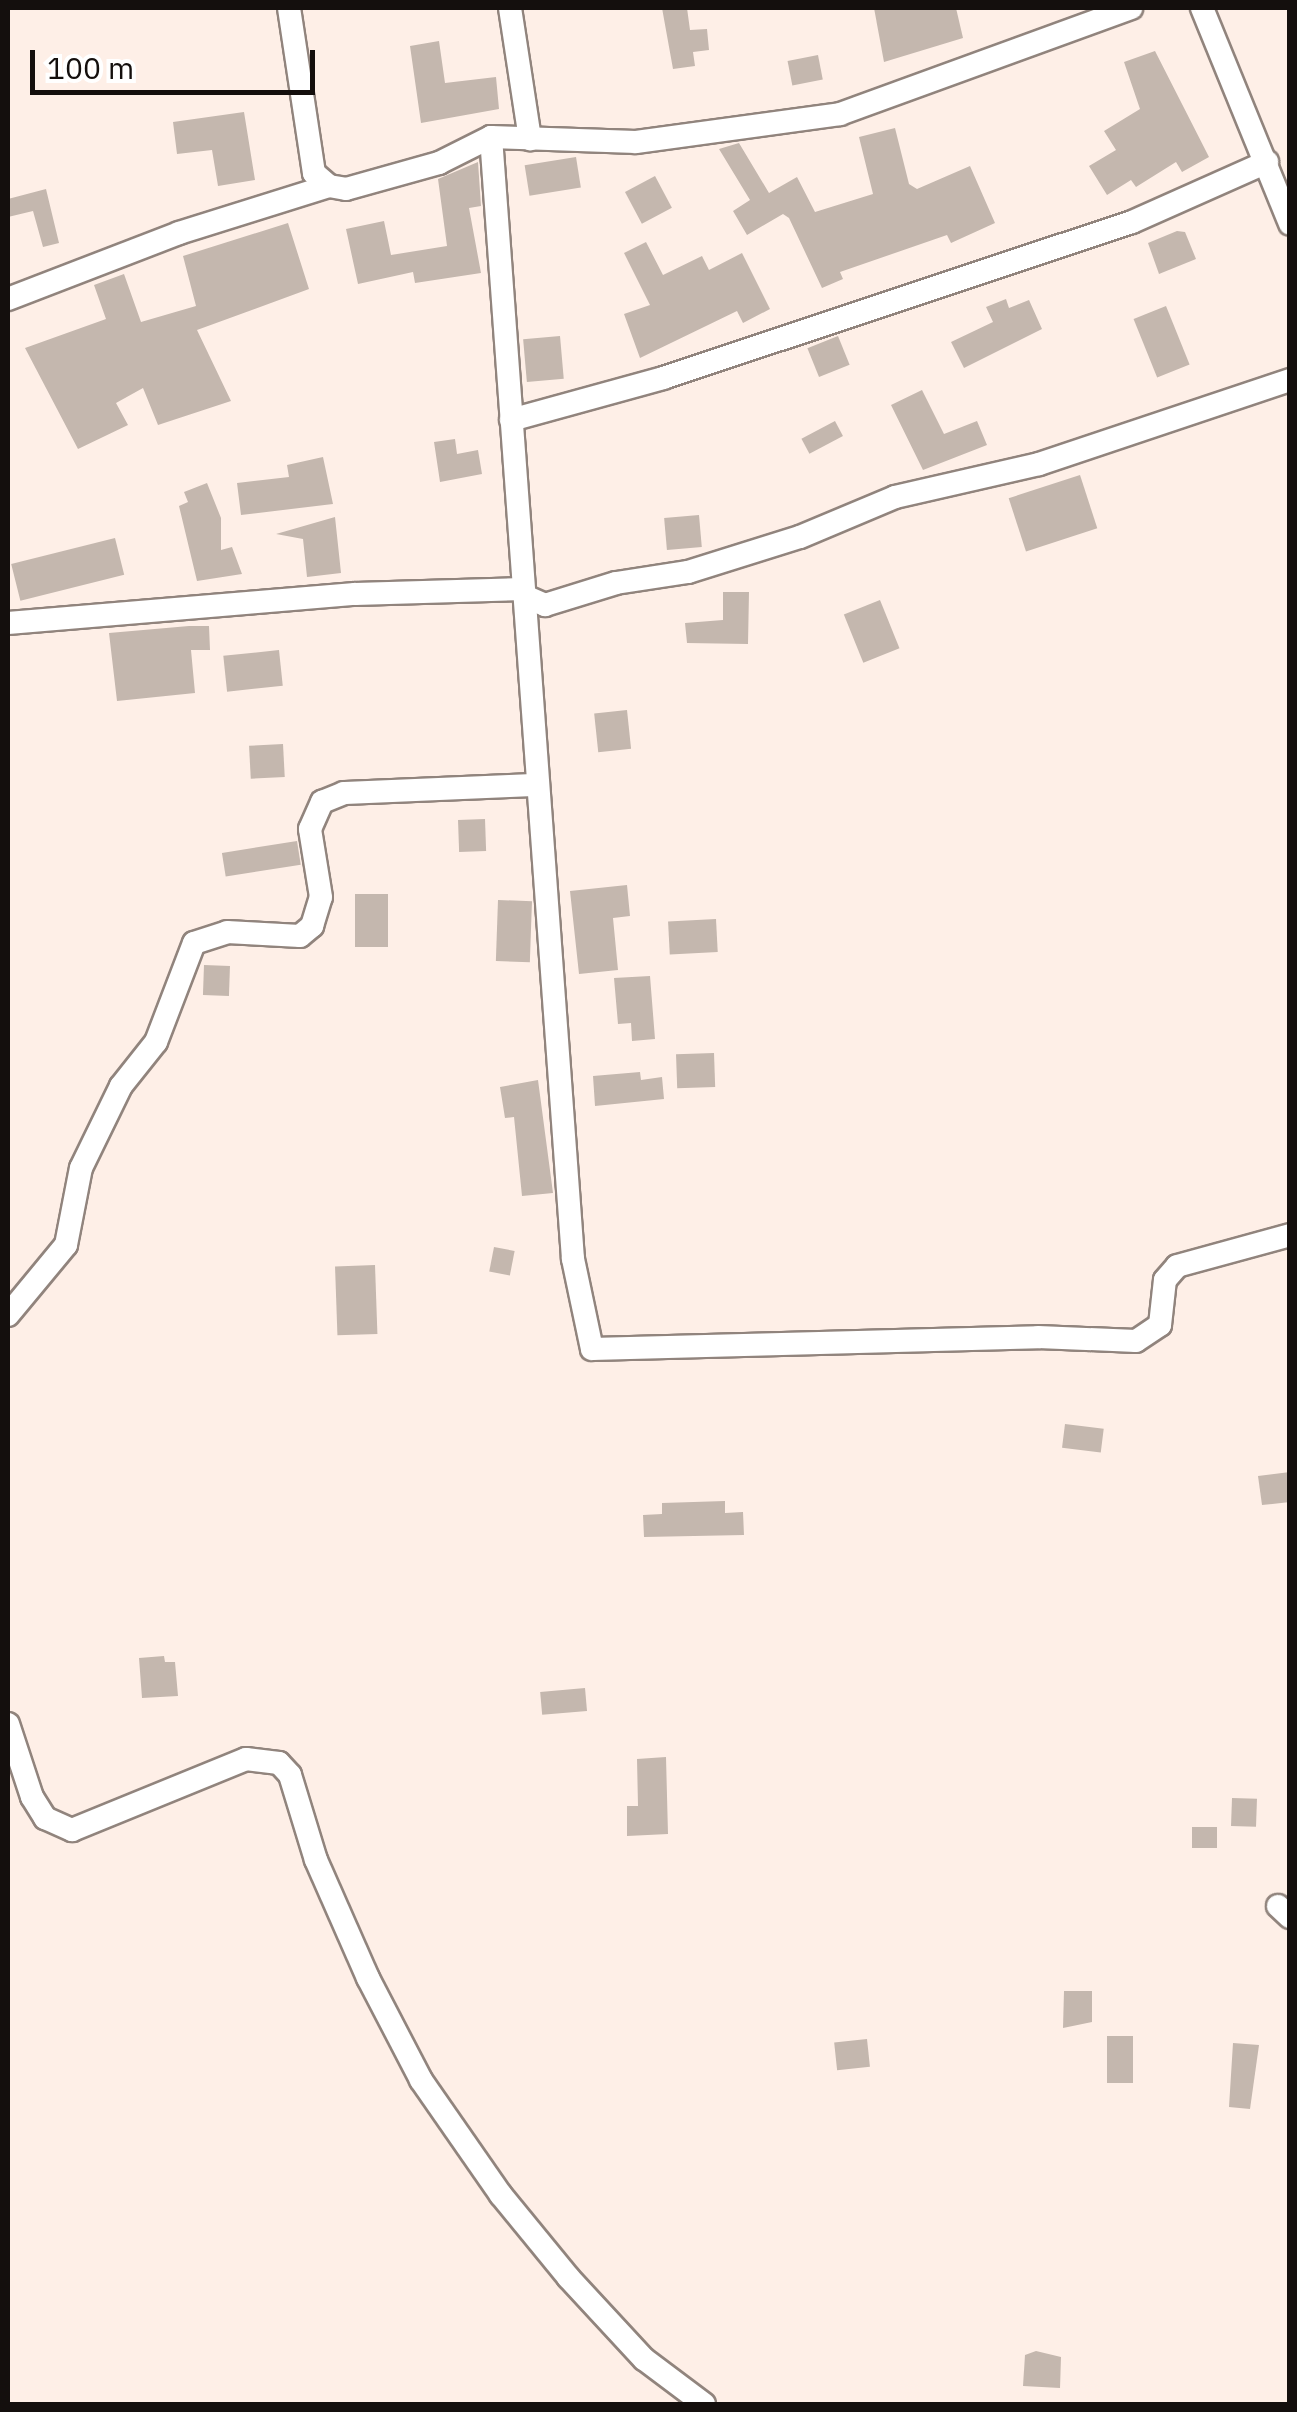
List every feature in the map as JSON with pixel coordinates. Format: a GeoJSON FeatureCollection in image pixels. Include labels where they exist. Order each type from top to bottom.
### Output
{"type":"FeatureCollection","features":[{"type":"Feature","properties":{"kind":"street"},"geometry":{"type":"LineString","coordinates":[[289,8],[314,173],[329,186],[346,190],[440,162],[491,137],[636,142],[840,114],[931,86],[1130,8]]}},
{"type":"Feature","properties":{"kind":"street"},"geometry":{"type":"LineString","coordinates":[[510,8],[530,138]]}},
{"type":"Feature","properties":{"kind":"street"},"geometry":{"type":"LineString","coordinates":[[1202,8],[1268,162],[1290,224]]}},
{"type":"Feature","properties":{"kind":"street"},"geometry":{"type":"LineString","coordinates":[[491,137],[510,420],[541,766],[534,785],[573,1259],[592,1348],[1038,1337],[1136,1341],[1160,1326],[1165,1280],[1177,1266],[1290,1235]]}},
{"type":"Feature","properties":{"kind":"street"},"geometry":{"type":"LineString","coordinates":[[510,420],[664,378],[1132,222],[1268,162]]}},
{"type":"Feature","properties":{"kind":"street"},"geometry":{"type":"LineString","coordinates":[[8,299],[179,233],[329,186]]}},
{"type":"Feature","properties":{"kind":"street"},"geometry":{"type":"LineString","coordinates":[[8,623],[355,594],[525,593],[544,605],[616,582],[688,572],[800,537],[896,497],[1040,464],[1290,380]]}},
{"type":"Feature","properties":{"kind":"street"},"geometry":{"type":"LineString","coordinates":[[8,1315],[66,1245],[81,1168],[122,1086],[156,1042],[194,943],[227,932],[300,936],[312,926],[320,896],[310,829],[322,802],[344,793],[534,785]]}},
{"type":"Feature","properties":{"kind":"street"},"geometry":{"type":"LineString","coordinates":[[8,1724],[32,1798],[44,1818],[72,1830],[246,1759],[279,1764],[290,1775],[316,1860],[368,1978],[421,2080],[500,2195],[543,2238],[568,2277],[644,2359],[704,2404]]}},
{"type":"Feature","properties":{"kind":"building"},"geometry":{"type":"Polygon","coordinates":[[[662,8],[687,8],[690,30],[707,29],[709,50],[693,52],[695,66],[673,69],[662,8]]]}},
{"type":"Feature","properties":{"kind":"building"},"geometry":{"type":"Polygon","coordinates":[[[874,8],[956,8],[963,38],[884,62],[874,8]]]}},
{"type":"Feature","properties":{"kind":"building"},"geometry":{"type":"Polygon","coordinates":[[[439,41],[445,83],[496,77],[499,109],[421,123],[410,46],[439,41]]]}},
{"type":"Feature","properties":{"kind":"building"},"geometry":{"type":"Polygon","coordinates":[[[1155,51],[1209,157],[1182,172],[1176,162],[1136,187],[1131,180],[1107,195],[1089,166],[1116,150],[1104,131],[1140,109],[1124,62],[1155,51]]]}},
{"type":"Feature","properties":{"kind":"building"},"geometry":{"type":"Polygon","coordinates":[[[818,55],[823,80],[792,85],[788,61],[818,55]]]}},
{"type":"Feature","properties":{"kind":"building"},"geometry":{"type":"Polygon","coordinates":[[[244,112],[255,180],[218,186],[212,150],[177,154],[173,122],[244,112]]]}},
{"type":"Feature","properties":{"kind":"building"},"geometry":{"type":"Polygon","coordinates":[[[895,128],[909,184],[917,189],[970,166],[995,223],[951,243],[947,235],[840,272],[843,279],[822,288],[789,218],[783,214],[747,235],[733,211],[750,200],[719,149],[739,143],[769,193],[797,177],[815,212],[873,194],[859,137],[895,128]]]}},
{"type":"Feature","properties":{"kind":"building"},"geometry":{"type":"Polygon","coordinates":[[[576,157],[581,188],[529,196],[525,165],[576,157]]]}},
{"type":"Feature","properties":{"kind":"building"},"geometry":{"type":"Polygon","coordinates":[[[478,162],[481,206],[469,208],[481,273],[415,283],[413,272],[358,284],[346,229],[384,221],[391,255],[447,246],[438,179],[478,162]]]}},
{"type":"Feature","properties":{"kind":"building"},"geometry":{"type":"Polygon","coordinates":[[[655,176],[672,208],[642,224],[625,192],[655,176]]]}},
{"type":"Feature","properties":{"kind":"building"},"geometry":{"type":"Polygon","coordinates":[[[46,189],[59,243],[43,247],[33,211],[8,217],[8,199],[46,189]]]}},
{"type":"Feature","properties":{"kind":"building"},"geometry":{"type":"Polygon","coordinates":[[[288,223],[309,289],[197,330],[231,401],[158,425],[143,388],[116,403],[128,425],[78,449],[25,348],[106,319],[94,285],[124,274],[141,322],[196,306],[183,256],[288,223]]]}},
{"type":"Feature","properties":{"kind":"building"},"geometry":{"type":"Polygon","coordinates":[[[1177,231],[1185,232],[1196,259],[1159,274],[1148,243],[1177,231]]]}},
{"type":"Feature","properties":{"kind":"building"},"geometry":{"type":"Polygon","coordinates":[[[646,242],[663,275],[702,256],[709,270],[742,253],[770,309],[743,323],[737,311],[640,358],[624,314],[650,305],[624,253],[646,242]]]}},
{"type":"Feature","properties":{"kind":"building"},"geometry":{"type":"Polygon","coordinates":[[[1006,299],[1009,308],[1029,300],[1042,329],[964,368],[951,342],[993,322],[986,307],[1006,299]]]}},
{"type":"Feature","properties":{"kind":"building"},"geometry":{"type":"Polygon","coordinates":[[[1166,306],[1190,364],[1157,378],[1134,319],[1166,306]]]}},
{"type":"Feature","properties":{"kind":"building"},"geometry":{"type":"Polygon","coordinates":[[[560,336],[564,379],[527,382],[523,339],[560,336]]]}},
{"type":"Feature","properties":{"kind":"building"},"geometry":{"type":"Polygon","coordinates":[[[838,336],[850,365],[819,377],[807,348],[838,336]]]}},
{"type":"Feature","properties":{"kind":"building"},"geometry":{"type":"Polygon","coordinates":[[[922,390],[944,434],[977,421],[987,445],[923,470],[891,405],[922,390]]]}},
{"type":"Feature","properties":{"kind":"building"},"geometry":{"type":"Polygon","coordinates":[[[835,421],[843,436],[809,454],[801,439],[835,421]]]}},
{"type":"Feature","properties":{"kind":"building"},"geometry":{"type":"Polygon","coordinates":[[[455,439],[457,454],[478,450],[482,474],[440,482],[434,442],[455,439]]]}},
{"type":"Feature","properties":{"kind":"building"},"geometry":{"type":"Polygon","coordinates":[[[323,457],[333,504],[241,515],[237,483],[289,477],[287,465],[323,457]]]}},
{"type":"Feature","properties":{"kind":"building"},"geometry":{"type":"Polygon","coordinates":[[[1080,475],[1097,528],[1026,551],[1009,498],[1080,475]]]}},
{"type":"Feature","properties":{"kind":"building"},"geometry":{"type":"Polygon","coordinates":[[[207,483],[221,518],[221,550],[232,547],[242,574],[197,581],[179,506],[188,502],[184,492],[207,483]]]}},
{"type":"Feature","properties":{"kind":"building"},"geometry":{"type":"Polygon","coordinates":[[[699,515],[702,547],[667,550],[664,518],[699,515]]]}},
{"type":"Feature","properties":{"kind":"building"},"geometry":{"type":"Polygon","coordinates":[[[335,517],[341,573],[307,577],[303,539],[276,534],[335,517]]]}},
{"type":"Feature","properties":{"kind":"building"},"geometry":{"type":"Polygon","coordinates":[[[115,538],[124,575],[20,601],[11,564],[115,538]]]}},
{"type":"Feature","properties":{"kind":"building"},"geometry":{"type":"Polygon","coordinates":[[[723,592],[749,592],[748,644],[687,643],[685,623],[723,620],[723,592]]]}},
{"type":"Feature","properties":{"kind":"building"},"geometry":{"type":"Polygon","coordinates":[[[880,600],[899,648],[863,663],[844,615],[880,600]]]}},
{"type":"Feature","properties":{"kind":"building"},"geometry":{"type":"Polygon","coordinates":[[[209,626],[210,650],[191,650],[195,693],[117,701],[109,633],[209,626]]]}},
{"type":"Feature","properties":{"kind":"building"},"geometry":{"type":"Polygon","coordinates":[[[279,650],[283,686],[227,692],[223,656],[279,650]]]}},
{"type":"Feature","properties":{"kind":"building"},"geometry":{"type":"Polygon","coordinates":[[[627,710],[631,749],[598,752],[594,713],[627,710]]]}},
{"type":"Feature","properties":{"kind":"building"},"geometry":{"type":"Polygon","coordinates":[[[283,744],[285,777],[251,779],[249,746],[283,744]]]}},
{"type":"Feature","properties":{"kind":"building"},"geometry":{"type":"Polygon","coordinates":[[[485,819],[486,851],[459,852],[458,820],[485,819]]]}},
{"type":"Feature","properties":{"kind":"building"},"geometry":{"type":"Polygon","coordinates":[[[297,841],[301,865],[226,877],[222,853],[297,841]]]}},
{"type":"Feature","properties":{"kind":"building"},"geometry":{"type":"Polygon","coordinates":[[[627,885],[630,916],[613,918],[618,970],[579,974],[570,891],[627,885]]]}},
{"type":"Feature","properties":{"kind":"building"},"geometry":{"type":"Polygon","coordinates":[[[355,894],[388,894],[388,947],[355,947],[355,894]]]}},
{"type":"Feature","properties":{"kind":"building"},"geometry":{"type":"Polygon","coordinates":[[[498,900],[532,901],[530,962],[496,961],[498,900]]]}},
{"type":"Feature","properties":{"kind":"building"},"geometry":{"type":"Polygon","coordinates":[[[716,919],[718,952],[670,954],[668,922],[716,919]]]}},
{"type":"Feature","properties":{"kind":"building"},"geometry":{"type":"Polygon","coordinates":[[[204,965],[230,966],[229,996],[203,995],[204,965]]]}},
{"type":"Feature","properties":{"kind":"building"},"geometry":{"type":"Polygon","coordinates":[[[650,976],[655,1039],[632,1041],[631,1023],[618,1024],[614,978],[650,976]]]}},
{"type":"Feature","properties":{"kind":"building"},"geometry":{"type":"Polygon","coordinates":[[[714,1053],[715,1087],[677,1088],[676,1054],[714,1053]]]}},
{"type":"Feature","properties":{"kind":"building"},"geometry":{"type":"Polygon","coordinates":[[[640,1072],[641,1080],[662,1077],[664,1099],[595,1106],[593,1076],[640,1072]]]}},
{"type":"Feature","properties":{"kind":"building"},"geometry":{"type":"Polygon","coordinates":[[[538,1080],[553,1193],[522,1196],[514,1117],[505,1118],[500,1087],[538,1080]]]}},
{"type":"Feature","properties":{"kind":"building"},"geometry":{"type":"Polygon","coordinates":[[[494,1247],[515,1251],[510,1276],[489,1272],[494,1247]]]}},
{"type":"Feature","properties":{"kind":"building"},"geometry":{"type":"Polygon","coordinates":[[[375,1265],[377,1334],[337,1335],[335,1266],[375,1265]]]}},
{"type":"Feature","properties":{"kind":"building"},"geometry":{"type":"Polygon","coordinates":[[[1065,1424],[1104,1429],[1101,1453],[1062,1448],[1065,1424]]]}},
{"type":"Feature","properties":{"kind":"building"},"geometry":{"type":"Polygon","coordinates":[[[1290,1472],[1290,1502],[1262,1505],[1258,1476],[1290,1472]]]}},
{"type":"Feature","properties":{"kind":"building"},"geometry":{"type":"Polygon","coordinates":[[[725,1501],[725,1513],[743,1512],[744,1535],[644,1537],[643,1515],[662,1514],[662,1503],[725,1501]]]}},
{"type":"Feature","properties":{"kind":"building"},"geometry":{"type":"Polygon","coordinates":[[[164,1656],[165,1662],[175,1662],[178,1696],[142,1698],[139,1658],[164,1656]]]}},
{"type":"Feature","properties":{"kind":"building"},"geometry":{"type":"Polygon","coordinates":[[[585,1688],[587,1711],[542,1715],[540,1692],[585,1688]]]}},
{"type":"Feature","properties":{"kind":"building"},"geometry":{"type":"Polygon","coordinates":[[[666,1757],[668,1834],[627,1836],[627,1806],[638,1806],[637,1759],[666,1757]]]}},
{"type":"Feature","properties":{"kind":"building"},"geometry":{"type":"Polygon","coordinates":[[[1232,1798],[1257,1799],[1256,1827],[1231,1826],[1232,1798]]]}},
{"type":"Feature","properties":{"kind":"building"},"geometry":{"type":"Polygon","coordinates":[[[1192,1827],[1217,1827],[1217,1848],[1192,1848],[1192,1827]]]}},
{"type":"Feature","properties":{"kind":"building"},"geometry":{"type":"Polygon","coordinates":[[[1064,1991],[1092,1991],[1092,2022],[1063,2028],[1064,1991]]]}},
{"type":"Feature","properties":{"kind":"building"},"geometry":{"type":"Polygon","coordinates":[[[1107,2036],[1133,2036],[1133,2083],[1107,2083],[1107,2036]]]}},
{"type":"Feature","properties":{"kind":"building"},"geometry":{"type":"Polygon","coordinates":[[[867,2039],[870,2067],[837,2070],[834,2042],[867,2039]]]}},
{"type":"Feature","properties":{"kind":"building"},"geometry":{"type":"Polygon","coordinates":[[[1233,2043],[1259,2045],[1250,2109],[1229,2107],[1233,2043]]]}},
{"type":"Feature","properties":{"kind":"building"},"geometry":{"type":"Polygon","coordinates":[[[1036,2351],[1061,2357],[1060,2388],[1023,2386],[1025,2355],[1036,2351]]]}}]}
